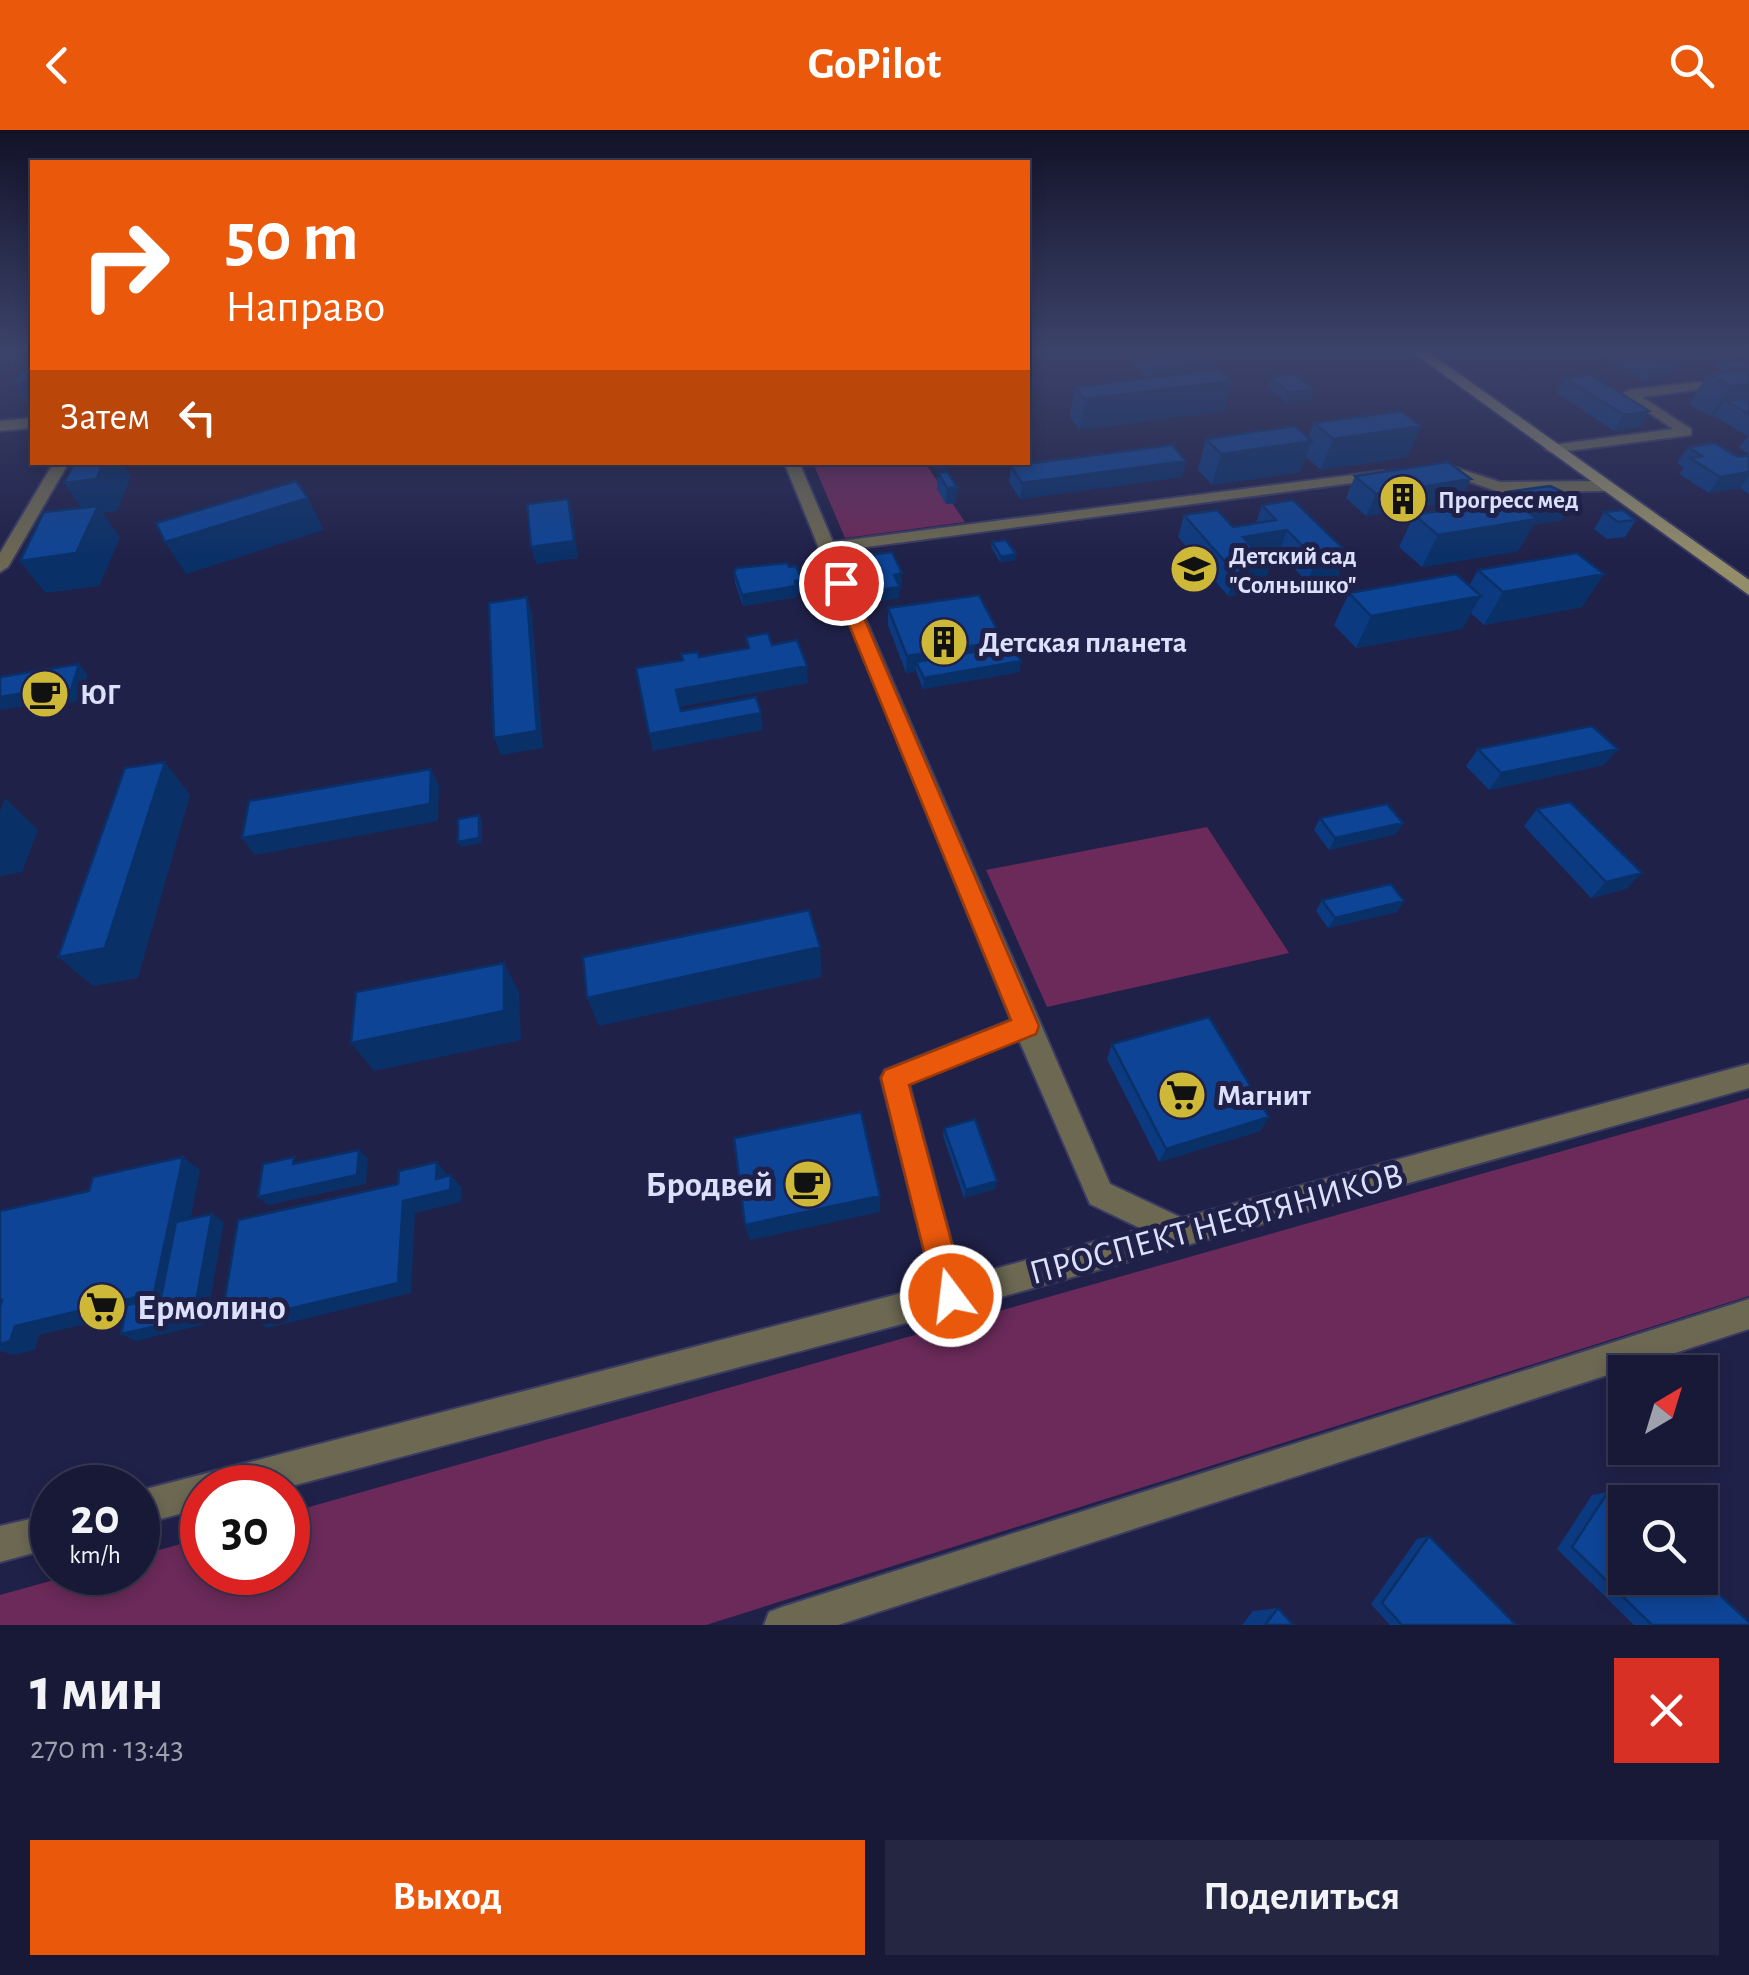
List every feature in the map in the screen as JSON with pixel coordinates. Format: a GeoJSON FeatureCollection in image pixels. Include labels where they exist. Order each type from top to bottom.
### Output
{"type":"FeatureCollection","features":[{"type":"Feature","properties":{"kind":"main road"},"geometry":{"type":"LineString","coordinates":[[1513,421],[1746,584]]}},
{"type":"Feature","properties":{"kind":"street"},"geometry":{"type":"LineString","coordinates":[[1552,449],[1686,432],[1669,421]]}},
{"type":"Feature","properties":{"kind":"street"},"geometry":{"type":"LineString","coordinates":[[0,426],[30,423]]}},
{"type":"Feature","properties":{"kind":"street"},"geometry":{"type":"LineString","coordinates":[[0,566],[60,465]]}},
{"type":"Feature","properties":{"kind":"street"},"geometry":{"type":"LineString","coordinates":[[792,465],[1100,1194],[1180,1232]]}},
{"type":"Feature","properties":{"kind":"street"},"geometry":{"type":"LineString","coordinates":[[1425,469],[1443,467],[1499,487],[1604,486]]}},
{"type":"Feature","properties":{"kind":"street"},"geometry":{"type":"LineString","coordinates":[[826,548],[1408,472]]}},
{"type":"Feature","properties":{"kind":"street"},"geometry":{"type":"LineString","coordinates":[[951,1296],[894,1078],[1026,1026]]}},
{"type":"Feature","properties":{"kind":"street","name":"ПРОСПЕКТ НЕФТЯНИКОВ"},"geometry":{"type":"LineString","coordinates":[[306,1465],[951,1296],[1749,1076]]}},
{"type":"Feature","properties":{"kind":"street"},"geometry":{"type":"LineString","coordinates":[[782,1625],[1749,1314]]}},
{"type":"Feature","properties":{"kind":"street"},"geometry":{"type":"LineString","coordinates":[[0,1544],[30,1536]]}},
{"type":"Feature","properties":{"kind":"shaded area"},"geometry":{"type":"Polygon","coordinates":[[[814,465],[926,465],[965,522],[845,538],[814,465]]]}},
{"type":"Feature","properties":{"kind":"shaded area"},"geometry":{"type":"Polygon","coordinates":[[[1207,827],[1289,953],[1047,1007],[986,870],[1207,827]]]}},
{"type":"Feature","properties":{"kind":"shaded area"},"geometry":{"type":"Polygon","coordinates":[[[1749,1098],[1749,1296],[706,1625],[0,1625],[0,1595],[30,1587],[30,1595],[160,1595],[160,1550],[180,1544],[180,1595],[310,1595],[310,1507],[1749,1098]]]}},
{"type":"Feature","properties":{"kind":"building"},"geometry":{"type":"Polygon","coordinates":[[[1414,421],[1421,426],[1333,439],[1314,423],[1414,421]]]}},
{"type":"Feature","properties":{"kind":"building"},"geometry":{"type":"Polygon","coordinates":[[[1295,426],[1312,441],[1221,454],[1206,439],[1295,426]]]}},
{"type":"Feature","properties":{"kind":"building"},"geometry":{"type":"Polygon","coordinates":[[[1715,443],[1738,457],[1749,455],[1749,472],[1720,477],[1690,458],[1702,456],[1688,447],[1715,443]]]}},
{"type":"Feature","properties":{"kind":"building"},"geometry":{"type":"Polygon","coordinates":[[[1172,445],[1186,461],[1022,483],[1011,466],[1172,445]]]}},
{"type":"Feature","properties":{"kind":"building"},"geometry":{"type":"Polygon","coordinates":[[[1448,462],[1471,479],[1376,494],[1355,476],[1448,462]]]}},
{"type":"Feature","properties":{"kind":"building"},"geometry":{"type":"Polygon","coordinates":[[[73,465],[103,465],[96,479],[64,483],[73,465]]]}},
{"type":"Feature","properties":{"kind":"building"},"geometry":{"type":"Polygon","coordinates":[[[947,471],[957,487],[947,488],[938,473],[947,471]]]}},
{"type":"Feature","properties":{"kind":"building"},"geometry":{"type":"Polygon","coordinates":[[[296,481],[308,498],[165,542],[156,523],[296,481]]]}},
{"type":"Feature","properties":{"kind":"building"},"geometry":{"type":"Polygon","coordinates":[[[1550,486],[1573,497],[1565,498],[1572,504],[1528,509],[1507,492],[1550,486]]]}},
{"type":"Feature","properties":{"kind":"building"},"geometry":{"type":"Polygon","coordinates":[[[568,499],[574,541],[531,547],[527,504],[568,499]]]}},
{"type":"Feature","properties":{"kind":"building"},"geometry":{"type":"Polygon","coordinates":[[[1511,499],[1537,519],[1438,535],[1414,515],[1511,499]]]}},
{"type":"Feature","properties":{"kind":"building"},"geometry":{"type":"Polygon","coordinates":[[[1293,500],[1349,554],[1316,560],[1287,530],[1243,537],[1270,567],[1235,573],[1184,515],[1217,510],[1233,527],[1276,520],[1262,505],[1293,500]]]}},
{"type":"Feature","properties":{"kind":"building"},"geometry":{"type":"Polygon","coordinates":[[[98,506],[76,553],[20,561],[44,512],[98,506]]]}},
{"type":"Feature","properties":{"kind":"building"},"geometry":{"type":"Polygon","coordinates":[[[1623,510],[1636,520],[1618,522],[1604,512],[1623,510]]]}},
{"type":"Feature","properties":{"kind":"building"},"geometry":{"type":"Polygon","coordinates":[[[1006,540],[1016,554],[1001,557],[992,542],[1006,540]]]}},
{"type":"Feature","properties":{"kind":"building"},"geometry":{"type":"Polygon","coordinates":[[[892,552],[902,573],[894,575],[900,587],[865,592],[857,574],[870,572],[863,556],[892,552]]]}},
{"type":"Feature","properties":{"kind":"building"},"geometry":{"type":"Polygon","coordinates":[[[1577,553],[1604,574],[1503,592],[1478,570],[1577,553]]]}},
{"type":"Feature","properties":{"kind":"building"},"geometry":{"type":"Polygon","coordinates":[[[787,563],[789,567],[796,566],[802,580],[795,581],[796,586],[742,595],[734,572],[737,568],[787,563]]]}},
{"type":"Feature","properties":{"kind":"building"},"geometry":{"type":"Polygon","coordinates":[[[1456,574],[1481,596],[1371,616],[1349,593],[1456,574]]]}},
{"type":"Feature","properties":{"kind":"building","name":"Детская планета"},"geometry":{"type":"Polygon","coordinates":[[[979,595],[1003,641],[907,656],[888,608],[979,595]]]}},
{"type":"Feature","properties":{"kind":"building"},"geometry":{"type":"Polygon","coordinates":[[[527,597],[537,731],[494,738],[489,603],[527,597]]]}},
{"type":"Feature","properties":{"kind":"building"},"geometry":{"type":"Polygon","coordinates":[[[768,633],[772,645],[797,640],[807,666],[676,690],[681,711],[756,697],[761,713],[649,734],[636,668],[683,660],[681,654],[698,652],[699,657],[749,648],[746,637],[768,633]]]}},
{"type":"Feature","properties":{"kind":"building"},"geometry":{"type":"Polygon","coordinates":[[[1012,645],[1021,661],[924,678],[916,662],[1012,645]]]}},
{"type":"Feature","properties":{"kind":"building"},"geometry":{"type":"Polygon","coordinates":[[[79,664],[71,690],[48,694],[49,689],[0,697],[0,677],[79,664]]]}},
{"type":"Feature","properties":{"kind":"building"},"geometry":{"type":"Polygon","coordinates":[[[1592,726],[1618,749],[1501,773],[1478,749],[1592,726]]]}},
{"type":"Feature","properties":{"kind":"building"},"geometry":{"type":"Polygon","coordinates":[[[165,762],[105,948],[58,957],[125,768],[165,762]]]}},
{"type":"Feature","properties":{"kind":"building"},"geometry":{"type":"Polygon","coordinates":[[[431,769],[430,804],[242,838],[249,801],[431,769]]]}},
{"type":"Feature","properties":{"kind":"building"},"geometry":{"type":"Polygon","coordinates":[[[1570,802],[1642,873],[1606,882],[1537,809],[1570,802]]]}},
{"type":"Feature","properties":{"kind":"building"},"geometry":{"type":"Polygon","coordinates":[[[1387,804],[1403,823],[1335,838],[1320,818],[1387,804]]]}},
{"type":"Feature","properties":{"kind":"building"},"geometry":{"type":"Polygon","coordinates":[[[479,815],[479,838],[458,842],[458,819],[479,815]]]}},
{"type":"Feature","properties":{"kind":"building"},"geometry":{"type":"Polygon","coordinates":[[[1391,884],[1404,901],[1335,918],[1322,900],[1391,884]]]}},
{"type":"Feature","properties":{"kind":"building"},"geometry":{"type":"Polygon","coordinates":[[[809,910],[820,947],[587,998],[583,957],[809,910]]]}},
{"type":"Feature","properties":{"kind":"building"},"geometry":{"type":"Polygon","coordinates":[[[504,963],[504,1011],[351,1043],[356,992],[504,963]]]}},
{"type":"Feature","properties":{"kind":"building","name":"Магнит"},"geometry":{"type":"Polygon","coordinates":[[[1209,1017],[1269,1117],[1166,1149],[1112,1044],[1209,1017]]]}},
{"type":"Feature","properties":{"kind":"building","name":"Бродвей"},"geometry":{"type":"Polygon","coordinates":[[[861,1112],[880,1196],[745,1225],[734,1138],[861,1112]]]}},
{"type":"Feature","properties":{"kind":"building"},"geometry":{"type":"Polygon","coordinates":[[[975,1119],[997,1181],[966,1190],[944,1128],[975,1119]]]}},
{"type":"Feature","properties":{"kind":"building"},"geometry":{"type":"Polygon","coordinates":[[[359,1150],[357,1175],[258,1197],[263,1164],[294,1157],[293,1164],[359,1150]]]}},
{"type":"Feature","properties":{"kind":"building"},"geometry":{"type":"Polygon","coordinates":[[[183,1157],[154,1293],[15,1326],[10,1341],[0,1344],[0,1211],[89,1191],[93,1177],[183,1157]]]}},
{"type":"Feature","properties":{"kind":"building"},"geometry":{"type":"Polygon","coordinates":[[[437,1162],[436,1179],[451,1175],[450,1190],[403,1201],[398,1283],[250,1318],[252,1303],[223,1310],[238,1220],[398,1184],[399,1171],[437,1162]]]}},
{"type":"Feature","properties":{"kind":"building"},"geometry":{"type":"Polygon","coordinates":[[[212,1214],[193,1318],[121,1334],[127,1305],[161,1297],[176,1222],[212,1214]]]}},
{"type":"Feature","properties":{"kind":"building"},"geometry":{"type":"Polygon","coordinates":[[[1608,1492],[1608,1582],[1572,1547],[1608,1492]]]}},
{"type":"Feature","properties":{"kind":"building"},"geometry":{"type":"Polygon","coordinates":[[[1429,1536],[1516,1625],[1402,1625],[1382,1603],[1429,1536]]]}},
{"type":"Feature","properties":{"kind":"building"},"geometry":{"type":"Polygon","coordinates":[[[1718,1594],[1749,1622],[1749,1625],[1652,1625],[1621,1595],[1718,1594]]]}},
{"type":"Feature","properties":{"kind":"building"},"geometry":{"type":"Polygon","coordinates":[[[1278,1608],[1293,1625],[1265,1625],[1278,1608]]]}},
{"type":"Feature","properties":{"kind":"place","name":"Прогресс мед"},"geometry":{"type":"Point","coordinates":[1403,499]}},
{"type":"Feature","properties":{"kind":"place","name":"Детский сад \"Солнышко\""},"geometry":{"type":"Point","coordinates":[1194,569]}},
{"type":"Feature","properties":{"kind":"place","name":"Детская планета"},"geometry":{"type":"Point","coordinates":[944,642]}},
{"type":"Feature","properties":{"kind":"place","name":"ЮГ"},"geometry":{"type":"Point","coordinates":[45,694]}},
{"type":"Feature","properties":{"kind":"place","name":"Магнит"},"geometry":{"type":"Point","coordinates":[1182,1095]}},
{"type":"Feature","properties":{"kind":"place","name":"Бродвей"},"geometry":{"type":"Point","coordinates":[808,1184]}},
{"type":"Feature","properties":{"kind":"place","name":"Ермолино"},"geometry":{"type":"Point","coordinates":[102,1307]}},
{"type":"Feature","properties":{"kind":"route"},"geometry":{"type":"LineString","coordinates":[[841,583],[1026,1026],[894,1078],[951,1296]]}}]}
